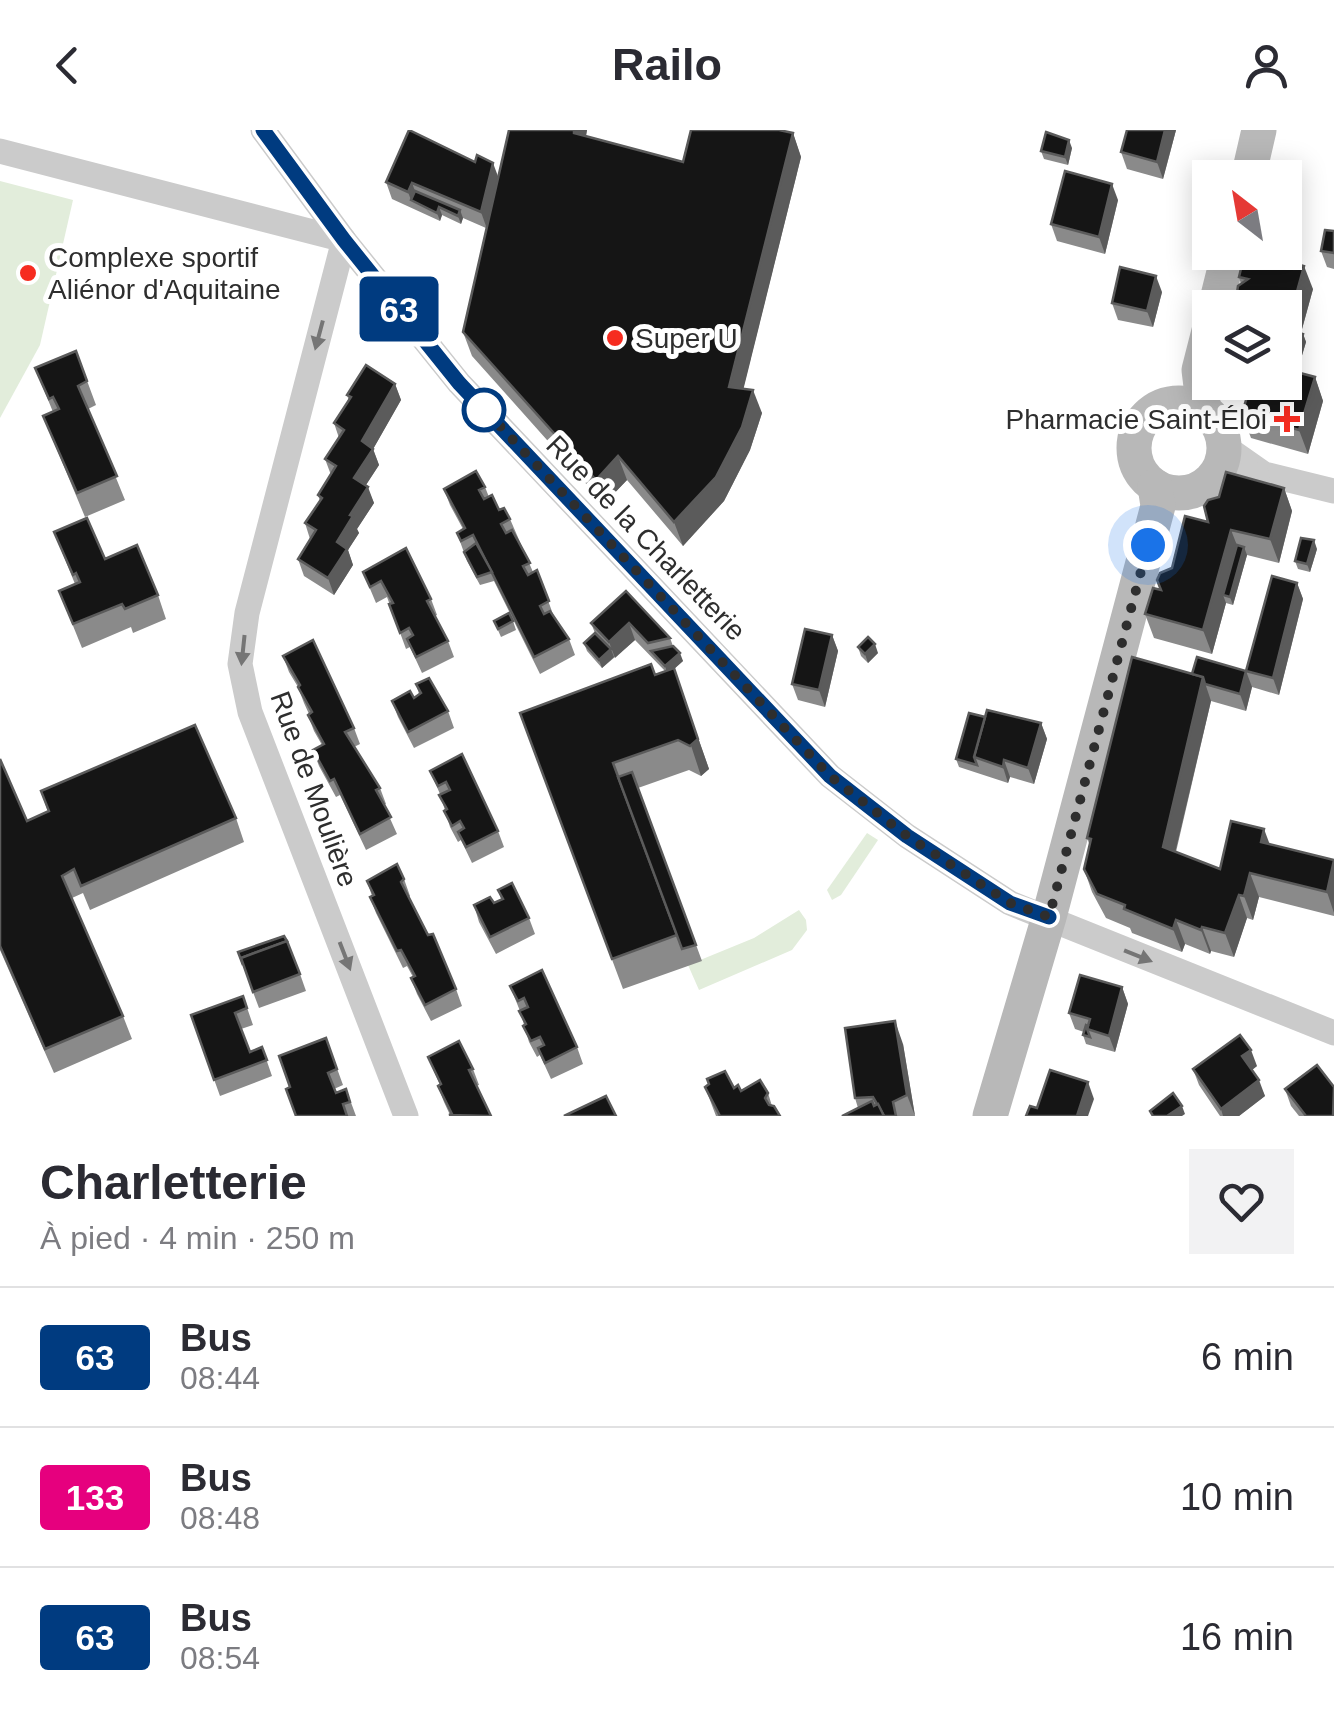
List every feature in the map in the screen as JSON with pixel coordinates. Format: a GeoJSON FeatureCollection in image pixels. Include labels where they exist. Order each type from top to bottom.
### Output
{"type":"FeatureCollection","features":[{"type":"Feature","properties":{"kind":"main road"},"geometry":{"type":"LineString","coordinates":[[1252,160],[1259,130]]}},
{"type":"Feature","properties":{"kind":"main road"},"geometry":{"type":"LineString","coordinates":[[1164,495],[1140,470],[1134,448],[1145,419],[1192,377]]}},
{"type":"Feature","properties":{"kind":"main road"},"geometry":{"type":"LineString","coordinates":[[1203,400],[1204,411]]}},
{"type":"Feature","properties":{"kind":"main road"},"geometry":{"type":"LineString","coordinates":[[1163,407],[1191,405],[1204,411],[1214,420],[1224,446],[1223,458],[1212,480],[1202,487],[1164,495]]}},
{"type":"Feature","properties":{"kind":"main road"},"geometry":{"type":"LineString","coordinates":[[990,1116],[1049,917],[1164,495]]}},
{"type":"Feature","properties":{"kind":"street","name":"Rue de la Charletterie"},"geometry":{"type":"LineString","coordinates":[[263,130],[344,240],[459,383],[830,776],[907,836],[1010,903],[1334,1033]]}},
{"type":"Feature","properties":{"kind":"street"},"geometry":{"type":"LineString","coordinates":[[0,151],[344,240]]}},
{"type":"Feature","properties":{"kind":"street","name":"Rue de Moulière"},"geometry":{"type":"LineString","coordinates":[[344,240],[248,612],[240,664],[250,712],[406,1116]]}},
{"type":"Feature","properties":{"kind":"street"},"geometry":{"type":"LineString","coordinates":[[1224,446],[1264,474]]}},
{"type":"Feature","properties":{"kind":"street"},"geometry":{"type":"LineString","coordinates":[[1212,480],[1264,474],[1334,491]]}},
{"type":"Feature","properties":{"kind":"green space","name":"Complexe sportif Aliénor d'Aquitaine"},"geometry":{"type":"Polygon","coordinates":[[[0,181],[73,200],[40,345],[0,418],[0,181]]]}},
{"type":"Feature","properties":{"kind":"green space"},"geometry":{"type":"Polygon","coordinates":[[[867,833],[878,840],[841,895],[832,900],[827,890],[867,833]]]}},
{"type":"Feature","properties":{"kind":"green space"},"geometry":{"type":"Polygon","coordinates":[[[799,910],[807,930],[792,950],[699,990],[688,965],[754,938],[799,910]]]}},
{"type":"Feature","properties":{"kind":"building"},"geometry":{"type":"Polygon","coordinates":[[[409,130],[475,162],[477,155],[493,163],[481,212],[412,183],[408,192],[386,182],[409,130]]]}},
{"type":"Feature","properties":{"kind":"building","name":"Super U"},"geometry":{"type":"Polygon","coordinates":[[[509,130],[574,130],[683,162],[691,130],[793,133],[729,387],[753,390],[742,427],[716,477],[674,522],[618,456],[596,480],[463,332],[509,130]]]}},
{"type":"Feature","properties":{"kind":"building"},"geometry":{"type":"Polygon","coordinates":[[[1127,130],[1165,130],[1157,162],[1121,152],[1127,130]]]}},
{"type":"Feature","properties":{"kind":"building"},"geometry":{"type":"Polygon","coordinates":[[[1046,132],[1069,140],[1065,157],[1041,151],[1046,132]]]}},
{"type":"Feature","properties":{"kind":"building"},"geometry":{"type":"Polygon","coordinates":[[[1065,171],[1112,184],[1099,237],[1051,224],[1065,171]]]}},
{"type":"Feature","properties":{"kind":"building"},"geometry":{"type":"Polygon","coordinates":[[[415,191],[460,210],[458,216],[439,207],[437,213],[411,200],[415,191]]]}},
{"type":"Feature","properties":{"kind":"building"},"geometry":{"type":"Polygon","coordinates":[[[1325,230],[1334,231],[1334,253],[1321,251],[1325,230]]]}},
{"type":"Feature","properties":{"kind":"building"},"geometry":{"type":"Polygon","coordinates":[[[1304,266],[1297,290],[1237,290],[1248,279],[1239,277],[1241,270],[1302,270],[1304,266]]]}},
{"type":"Feature","properties":{"kind":"building"},"geometry":{"type":"Polygon","coordinates":[[[1120,267],[1156,276],[1147,311],[1112,303],[1120,267]]]}},
{"type":"Feature","properties":{"kind":"building"},"geometry":{"type":"Polygon","coordinates":[[[76,351],[87,381],[78,386],[117,476],[77,493],[43,416],[59,409],[53,397],[49,399],[35,368],[76,351]]]}},
{"type":"Feature","properties":{"kind":"building"},"geometry":{"type":"Polygon","coordinates":[[[366,365],[395,384],[362,441],[373,449],[354,478],[368,487],[337,542],[347,549],[328,578],[298,559],[316,530],[305,523],[336,466],[325,459],[344,430],[334,423],[366,365]]]}},
{"type":"Feature","properties":{"kind":"building"},"geometry":{"type":"Polygon","coordinates":[[[1302,374],[1315,377],[1299,430],[1242,414],[1246,400],[1302,400],[1302,374]]]}},
{"type":"Feature","properties":{"kind":"building"},"geometry":{"type":"Polygon","coordinates":[[[476,471],[485,487],[479,490],[484,499],[492,495],[499,510],[504,508],[510,519],[501,524],[506,533],[512,530],[530,563],[523,566],[528,575],[537,570],[549,601],[540,606],[544,614],[550,611],[569,639],[534,657],[473,535],[461,541],[457,533],[465,528],[444,489],[476,471]]]}},
{"type":"Feature","properties":{"kind":"building"},"geometry":{"type":"Polygon","coordinates":[[[1226,472],[1284,488],[1270,539],[1231,530],[1203,630],[1145,614],[1153,588],[1161,590],[1157,580],[1160,573],[1172,568],[1185,516],[1208,522],[1204,506],[1208,500],[1219,497],[1226,472]]]}},
{"type":"Feature","properties":{"kind":"building"},"geometry":{"type":"Polygon","coordinates":[[[87,518],[105,559],[137,545],[158,595],[125,609],[122,604],[73,624],[59,591],[80,582],[54,532],[87,518]]]}},
{"type":"Feature","properties":{"kind":"building"},"geometry":{"type":"Polygon","coordinates":[[[1301,538],[1314,540],[1307,564],[1295,561],[1301,538]]]}},
{"type":"Feature","properties":{"kind":"building"},"geometry":{"type":"Polygon","coordinates":[[[476,543],[492,572],[477,577],[464,552],[476,543]]]}},
{"type":"Feature","properties":{"kind":"building"},"geometry":{"type":"Polygon","coordinates":[[[1237,545],[1244,547],[1230,597],[1223,595],[1237,545]]]}},
{"type":"Feature","properties":{"kind":"building"},"geometry":{"type":"Polygon","coordinates":[[[406,548],[448,641],[416,657],[407,639],[413,635],[409,628],[400,633],[389,604],[393,603],[381,581],[370,587],[363,572],[406,548]]]}},
{"type":"Feature","properties":{"kind":"building"},"geometry":{"type":"Polygon","coordinates":[[[1272,576],[1297,583],[1273,678],[1246,671],[1272,576]]]}},
{"type":"Feature","properties":{"kind":"building"},"geometry":{"type":"Polygon","coordinates":[[[626,591],[670,638],[648,643],[629,623],[609,642],[591,623],[626,591]]]}},
{"type":"Feature","properties":{"kind":"building"},"geometry":{"type":"Polygon","coordinates":[[[509,613],[513,621],[498,629],[494,621],[509,613]]]}},
{"type":"Feature","properties":{"kind":"building"},"geometry":{"type":"Polygon","coordinates":[[[805,629],[832,635],[819,690],[792,684],[805,629]]]}},
{"type":"Feature","properties":{"kind":"building"},"geometry":{"type":"Polygon","coordinates":[[[595,633],[611,649],[599,660],[584,643],[595,633]]]}},
{"type":"Feature","properties":{"kind":"building"},"geometry":{"type":"Polygon","coordinates":[[[868,637],[875,644],[865,654],[858,647],[868,637]]]}},
{"type":"Feature","properties":{"kind":"building"},"geometry":{"type":"Polygon","coordinates":[[[313,640],[354,728],[345,732],[380,788],[376,790],[391,817],[360,834],[334,779],[330,781],[313,750],[324,744],[308,715],[312,712],[300,685],[283,656],[313,640]]]}},
{"type":"Feature","properties":{"kind":"building"},"geometry":{"type":"Polygon","coordinates":[[[673,646],[680,653],[665,666],[651,651],[673,646]]]}},
{"type":"Feature","properties":{"kind":"building"},"geometry":{"type":"Polygon","coordinates":[[[1132,657],[1203,677],[1163,847],[1220,869],[1231,821],[1264,829],[1261,842],[1334,860],[1327,892],[1250,873],[1244,896],[1239,895],[1225,933],[1202,927],[1201,930],[1176,920],[1173,929],[1097,894],[1084,869],[1091,839],[1087,838],[1132,657]]]}},
{"type":"Feature","properties":{"kind":"building"},"geometry":{"type":"Polygon","coordinates":[[[1197,657],[1246,671],[1240,694],[1205,684],[1203,677],[1192,674],[1197,657]]]}},
{"type":"Feature","properties":{"kind":"building"},"geometry":{"type":"Polygon","coordinates":[[[651,664],[655,675],[674,668],[698,739],[690,746],[678,740],[613,763],[677,935],[612,959],[520,713],[651,664]]]}},
{"type":"Feature","properties":{"kind":"building"},"geometry":{"type":"Polygon","coordinates":[[[429,678],[448,711],[408,732],[392,701],[410,691],[414,698],[421,693],[416,684],[429,678]]]}},
{"type":"Feature","properties":{"kind":"building"},"geometry":{"type":"Polygon","coordinates":[[[987,710],[1041,723],[1028,768],[1004,760],[1003,767],[974,757],[987,710]]]}},
{"type":"Feature","properties":{"kind":"building"},"geometry":{"type":"Polygon","coordinates":[[[969,713],[985,717],[974,757],[977,765],[956,759],[969,713]]]}},
{"type":"Feature","properties":{"kind":"building"},"geometry":{"type":"Polygon","coordinates":[[[195,725],[236,818],[81,886],[74,869],[62,876],[123,1016],[45,1049],[0,946],[0,759],[27,821],[49,811],[41,791],[195,725]]]}},
{"type":"Feature","properties":{"kind":"building"},"geometry":{"type":"Polygon","coordinates":[[[462,754],[498,831],[466,847],[458,832],[464,828],[460,821],[452,826],[439,795],[450,790],[446,782],[438,786],[430,771],[462,754]]]}},
{"type":"Feature","properties":{"kind":"building"},"geometry":{"type":"Polygon","coordinates":[[[632,772],[696,945],[682,949],[618,777],[632,772]]]}},
{"type":"Feature","properties":{"kind":"building"},"geometry":{"type":"Polygon","coordinates":[[[397,864],[404,879],[401,882],[428,935],[433,934],[456,989],[425,1005],[411,978],[415,976],[401,950],[397,951],[370,897],[374,895],[367,881],[397,864]]]}},
{"type":"Feature","properties":{"kind":"building"},"geometry":{"type":"Polygon","coordinates":[[[512,883],[529,918],[490,937],[474,905],[490,897],[494,903],[503,899],[498,890],[512,883]]]}},
{"type":"Feature","properties":{"kind":"building"},"geometry":{"type":"Polygon","coordinates":[[[284,936],[287,941],[241,958],[243,965],[238,952],[284,936]]]}},
{"type":"Feature","properties":{"kind":"building"},"geometry":{"type":"Polygon","coordinates":[[[287,941],[300,974],[253,992],[241,958],[287,941]]]}},
{"type":"Feature","properties":{"kind":"building"},"geometry":{"type":"Polygon","coordinates":[[[542,970],[577,1047],[545,1063],[538,1048],[544,1045],[540,1037],[531,1041],[523,1026],[526,1024],[519,1011],[528,1007],[524,998],[518,1001],[510,986],[542,970]]]}},
{"type":"Feature","properties":{"kind":"building"},"geometry":{"type":"Polygon","coordinates":[[[1080,975],[1122,987],[1109,1036],[1087,1029],[1090,1019],[1069,1013],[1080,975]]]}},
{"type":"Feature","properties":{"kind":"building"},"geometry":{"type":"Polygon","coordinates":[[[243,996],[247,1008],[235,1013],[250,1052],[262,1047],[267,1060],[214,1080],[191,1015],[243,996]]]}},
{"type":"Feature","properties":{"kind":"building"},"geometry":{"type":"Polygon","coordinates":[[[895,1021],[907,1095],[893,1102],[896,1116],[884,1116],[873,1097],[855,1098],[845,1028],[895,1021]]]}},
{"type":"Feature","properties":{"kind":"building"},"geometry":{"type":"Polygon","coordinates":[[[1240,1035],[1251,1050],[1242,1056],[1259,1080],[1221,1109],[1193,1069],[1240,1035]]]}},
{"type":"Feature","properties":{"kind":"building"},"geometry":{"type":"Polygon","coordinates":[[[326,1038],[337,1069],[328,1073],[336,1093],[346,1089],[350,1102],[343,1104],[347,1116],[296,1116],[279,1056],[326,1038]]]}},
{"type":"Feature","properties":{"kind":"building"},"geometry":{"type":"Polygon","coordinates":[[[459,1041],[491,1116],[449,1115],[452,1114],[428,1057],[459,1041]]]}},
{"type":"Feature","properties":{"kind":"building"},"geometry":{"type":"Polygon","coordinates":[[[1317,1065],[1334,1087],[1333,1116],[1306,1116],[1285,1089],[1317,1065]]]}},
{"type":"Feature","properties":{"kind":"building"},"geometry":{"type":"Polygon","coordinates":[[[1050,1070],[1088,1082],[1077,1116],[1026,1116],[1030,1106],[1037,1108],[1050,1070]]]}},
{"type":"Feature","properties":{"kind":"building"},"geometry":{"type":"Polygon","coordinates":[[[725,1071],[734,1088],[738,1085],[741,1091],[760,1080],[768,1093],[765,1098],[780,1116],[720,1116],[705,1087],[709,1084],[707,1079],[725,1071]]]}},
{"type":"Feature","properties":{"kind":"building"},"geometry":{"type":"Polygon","coordinates":[[[1173,1093],[1182,1106],[1167,1116],[1153,1116],[1150,1111],[1173,1093]]]}},
{"type":"Feature","properties":{"kind":"building"},"geometry":{"type":"Polygon","coordinates":[[[606,1096],[616,1116],[564,1116],[606,1096]]]}},
{"type":"Feature","properties":{"kind":"building"},"geometry":{"type":"Polygon","coordinates":[[[872,1101],[884,1116],[842,1116],[872,1101]]]}},
{"type":"Feature","properties":{"kind":"bus line","name":"63"},"geometry":{"type":"LineString","coordinates":[[263,130],[344,240],[459,383],[830,776],[907,836],[1010,903],[1049,917]]}},
{"type":"Feature","properties":{"kind":"place","name":"Complexe sportif Aliénor d'Aquitaine"},"geometry":{"type":"Point","coordinates":[28,273]}},
{"type":"Feature","properties":{"kind":"place","name":"Super U"},"geometry":{"type":"Point","coordinates":[615,338]}},
{"type":"Feature","properties":{"kind":"place","name":"Pharmacie Saint-Éloi"},"geometry":{"type":"Point","coordinates":[1287,419]}},
{"type":"Feature","properties":{"kind":"route"},"geometry":{"type":"LineString","coordinates":[[484,410],[480,405],[830,776],[907,836],[1010,903],[1049,917],[1148,545]]}}]}
